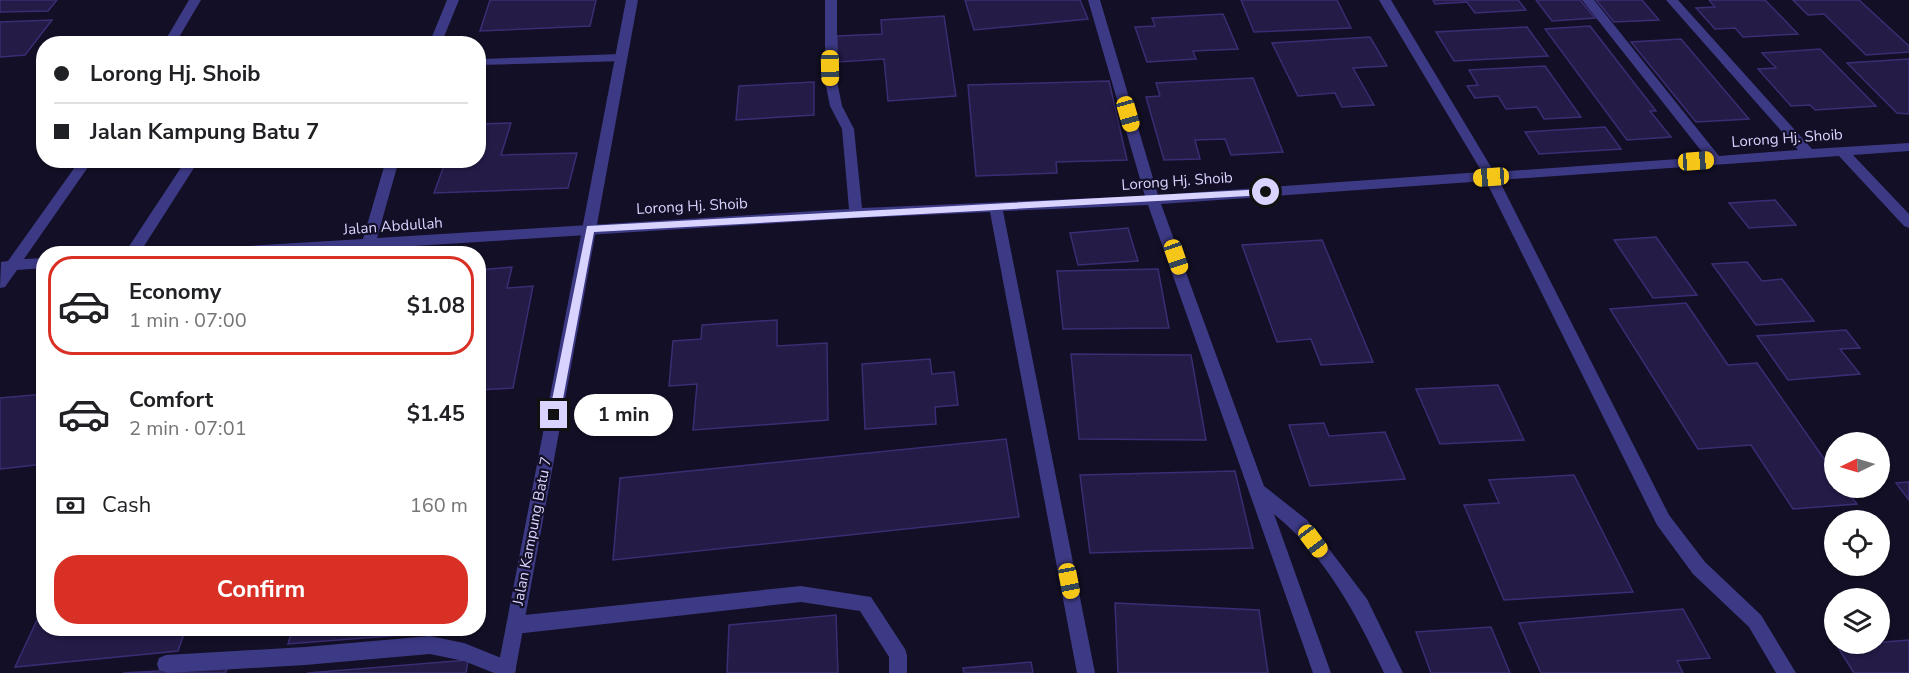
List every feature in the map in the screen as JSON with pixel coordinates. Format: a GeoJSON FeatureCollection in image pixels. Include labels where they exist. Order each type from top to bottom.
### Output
{"type":"FeatureCollection","features":[{"type":"Feature","properties":{"kind":"street"},"geometry":{"type":"LineString","coordinates":[[174,36],[195,0]]}},
{"type":"Feature","properties":{"kind":"street"},"geometry":{"type":"LineString","coordinates":[[438,36],[453,0]]}},
{"type":"Feature","properties":{"kind":"street","name":"Jalan Kampung Batu 7"},"geometry":{"type":"LineString","coordinates":[[506,671],[632,0]]}},
{"type":"Feature","properties":{"kind":"street"},"geometry":{"type":"LineString","coordinates":[[831,0],[831,81],[836,106],[848,129],[856,213]]}},
{"type":"Feature","properties":{"kind":"street"},"geometry":{"type":"LineString","coordinates":[[1094,0],[1152,200],[1168,236],[1322,673]]}},
{"type":"Feature","properties":{"kind":"street"},"geometry":{"type":"LineString","coordinates":[[1385,0],[1491,177],[1663,520],[1699,568],[1755,621],[1787,673]]}},
{"type":"Feature","properties":{"kind":"street"},"geometry":{"type":"LineString","coordinates":[[1588,0],[1715,160]]}},
{"type":"Feature","properties":{"kind":"street"},"geometry":{"type":"LineString","coordinates":[[1672,0],[1808,153]]}},
{"type":"Feature","properties":{"kind":"street"},"geometry":{"type":"LineString","coordinates":[[486,63],[621,58]]}},
{"type":"Feature","properties":{"kind":"street","name":"Lorong Hj. Shoib"},"geometry":{"type":"LineString","coordinates":[[590,229],[856,213],[1152,200],[1909,147]]}},
{"type":"Feature","properties":{"kind":"street"},"geometry":{"type":"LineString","coordinates":[[1842,151],[1909,223]]}},
{"type":"Feature","properties":{"kind":"street"},"geometry":{"type":"LineString","coordinates":[[0,283],[6,266],[81,168]]}},
{"type":"Feature","properties":{"kind":"street"},"geometry":{"type":"LineString","coordinates":[[136,246],[188,168]]}},
{"type":"Feature","properties":{"kind":"street"},"geometry":{"type":"LineString","coordinates":[[368,244],[391,168]]}},
{"type":"Feature","properties":{"kind":"street"},"geometry":{"type":"LineString","coordinates":[[996,208],[1086,673]]}},
{"type":"Feature","properties":{"kind":"street","name":"Jalan Abdullah"},"geometry":{"type":"LineString","coordinates":[[334,246],[590,229]]}},
{"type":"Feature","properties":{"kind":"street"},"geometry":{"type":"LineString","coordinates":[[6,266],[36,264]]}},
{"type":"Feature","properties":{"kind":"street"},"geometry":{"type":"LineString","coordinates":[[1256,489],[1301,525],[1361,604],[1394,673]]}},
{"type":"Feature","properties":{"kind":"street"},"geometry":{"type":"LineString","coordinates":[[514,625],[801,594],[866,603],[898,655],[898,673]]}},
{"type":"Feature","properties":{"kind":"street"},"geometry":{"type":"LineString","coordinates":[[166,664],[305,656],[430,645],[464,652],[506,671]]}},
{"type":"Feature","properties":{"kind":"building"},"geometry":{"type":"Polygon","coordinates":[[[0,0],[57,0],[48,11],[0,12],[0,0]]]}},
{"type":"Feature","properties":{"kind":"building"},"geometry":{"type":"Polygon","coordinates":[[[490,0],[596,0],[590,26],[480,31],[490,0]]]}},
{"type":"Feature","properties":{"kind":"building"},"geometry":{"type":"Polygon","coordinates":[[[965,0],[1080,0],[1088,19],[974,30],[965,0]]]}},
{"type":"Feature","properties":{"kind":"building"},"geometry":{"type":"Polygon","coordinates":[[[1241,0],[1337,0],[1351,28],[1254,32],[1241,0]]]}},
{"type":"Feature","properties":{"kind":"building"},"geometry":{"type":"Polygon","coordinates":[[[1433,0],[1518,0],[1526,10],[1475,13],[1467,2],[1435,4],[1433,0]]]}},
{"type":"Feature","properties":{"kind":"building"},"geometry":{"type":"Polygon","coordinates":[[[1536,0],[1580,0],[1595,18],[1552,21],[1536,0]]]}},
{"type":"Feature","properties":{"kind":"building"},"geometry":{"type":"Polygon","coordinates":[[[1596,0],[1642,0],[1659,20],[1614,22],[1596,0]]]}},
{"type":"Feature","properties":{"kind":"building"},"geometry":{"type":"Polygon","coordinates":[[[1709,0],[1765,0],[1798,34],[1743,37],[1735,28],[1715,29],[1696,8],[1715,7],[1709,0]]]}},
{"type":"Feature","properties":{"kind":"building"},"geometry":{"type":"Polygon","coordinates":[[[1793,0],[1859,0],[1909,46],[1909,52],[1866,55],[1824,14],[1808,15],[1793,0]]]}},
{"type":"Feature","properties":{"kind":"building"},"geometry":{"type":"Polygon","coordinates":[[[1223,14],[1238,49],[1193,51],[1196,59],[1147,62],[1135,27],[1155,26],[1152,18],[1223,14]]]}},
{"type":"Feature","properties":{"kind":"building"},"geometry":{"type":"Polygon","coordinates":[[[944,16],[956,96],[888,101],[884,59],[838,62],[837,36],[882,34],[881,20],[944,16]]]}},
{"type":"Feature","properties":{"kind":"building"},"geometry":{"type":"Polygon","coordinates":[[[52,20],[40,36],[36,36],[36,41],[25,55],[0,57],[0,22],[52,20]]]}},
{"type":"Feature","properties":{"kind":"building"},"geometry":{"type":"Polygon","coordinates":[[[1590,26],[1656,111],[1650,111],[1671,137],[1627,140],[1545,29],[1590,26]]]}},
{"type":"Feature","properties":{"kind":"building"},"geometry":{"type":"Polygon","coordinates":[[[1527,27],[1548,56],[1454,61],[1436,32],[1527,27]]]}},
{"type":"Feature","properties":{"kind":"building"},"geometry":{"type":"Polygon","coordinates":[[[1370,37],[1387,66],[1353,68],[1374,105],[1342,107],[1335,93],[1298,96],[1272,43],[1370,37]]]}},
{"type":"Feature","properties":{"kind":"building"},"geometry":{"type":"Polygon","coordinates":[[[1681,39],[1749,119],[1696,122],[1631,42],[1681,39]]]}},
{"type":"Feature","properties":{"kind":"building"},"geometry":{"type":"Polygon","coordinates":[[[1820,49],[1876,106],[1815,110],[1810,105],[1791,106],[1758,69],[1776,68],[1762,53],[1820,49]]]}},
{"type":"Feature","properties":{"kind":"building"},"geometry":{"type":"Polygon","coordinates":[[[1909,59],[1909,114],[1897,113],[1847,63],[1909,59]]]}},
{"type":"Feature","properties":{"kind":"building"},"geometry":{"type":"Polygon","coordinates":[[[1545,66],[1581,117],[1544,119],[1537,107],[1506,109],[1498,96],[1475,98],[1467,86],[1478,85],[1469,70],[1545,66]]]}},
{"type":"Feature","properties":{"kind":"building"},"geometry":{"type":"Polygon","coordinates":[[[1253,78],[1283,152],[1231,155],[1225,139],[1195,140],[1200,159],[1164,160],[1146,97],[1160,96],[1156,83],[1253,78]]]}},
{"type":"Feature","properties":{"kind":"building"},"geometry":{"type":"Polygon","coordinates":[[[1109,81],[1127,160],[1056,162],[1057,173],[976,176],[968,85],[1109,81]]]}},
{"type":"Feature","properties":{"kind":"building"},"geometry":{"type":"Polygon","coordinates":[[[814,82],[814,115],[736,120],[739,86],[814,82]]]}},
{"type":"Feature","properties":{"kind":"building"},"geometry":{"type":"Polygon","coordinates":[[[511,123],[501,155],[577,153],[568,188],[434,193],[443,168],[486,168],[486,124],[511,123]]]}},
{"type":"Feature","properties":{"kind":"building"},"geometry":{"type":"Polygon","coordinates":[[[1605,127],[1621,149],[1539,154],[1525,132],[1605,127]]]}},
{"type":"Feature","properties":{"kind":"building"},"geometry":{"type":"Polygon","coordinates":[[[1775,200],[1796,225],[1749,228],[1729,203],[1775,200]]]}},
{"type":"Feature","properties":{"kind":"building"},"geometry":{"type":"Polygon","coordinates":[[[1128,228],[1138,261],[1078,265],[1070,233],[1128,228]]]}},
{"type":"Feature","properties":{"kind":"building"},"geometry":{"type":"Polygon","coordinates":[[[1656,237],[1697,295],[1653,298],[1614,240],[1656,237]]]}},
{"type":"Feature","properties":{"kind":"building"},"geometry":{"type":"Polygon","coordinates":[[[1322,240],[1373,362],[1321,365],[1311,339],[1277,342],[1242,245],[1322,240]]]}},
{"type":"Feature","properties":{"kind":"building"},"geometry":{"type":"Polygon","coordinates":[[[1747,262],[1762,281],[1782,279],[1814,321],[1756,325],[1712,264],[1747,262]]]}},
{"type":"Feature","properties":{"kind":"building"},"geometry":{"type":"Polygon","coordinates":[[[512,267],[507,288],[533,286],[513,388],[486,390],[486,269],[512,267]]]}},
{"type":"Feature","properties":{"kind":"building"},"geometry":{"type":"Polygon","coordinates":[[[1158,269],[1169,328],[1063,329],[1057,271],[1158,269]]]}},
{"type":"Feature","properties":{"kind":"building"},"geometry":{"type":"Polygon","coordinates":[[[1686,303],[1728,365],[1757,363],[1824,459],[1824,498],[1852,498],[1857,504],[1793,509],[1751,445],[1698,449],[1610,309],[1686,303]]]}},
{"type":"Feature","properties":{"kind":"building"},"geometry":{"type":"Polygon","coordinates":[[[777,320],[777,346],[827,343],[828,420],[693,430],[697,384],[669,386],[673,341],[701,339],[702,325],[777,320]]]}},
{"type":"Feature","properties":{"kind":"building"},"geometry":{"type":"Polygon","coordinates":[[[1846,330],[1860,348],[1840,349],[1860,374],[1788,380],[1757,336],[1846,330]]]}},
{"type":"Feature","properties":{"kind":"building"},"geometry":{"type":"Polygon","coordinates":[[[1071,354],[1191,355],[1206,440],[1079,439],[1071,354]]]}},
{"type":"Feature","properties":{"kind":"building"},"geometry":{"type":"Polygon","coordinates":[[[930,359],[932,374],[954,372],[958,405],[935,407],[936,424],[865,429],[862,364],[930,359]]]}},
{"type":"Feature","properties":{"kind":"building"},"geometry":{"type":"Polygon","coordinates":[[[1498,385],[1524,440],[1440,444],[1416,389],[1498,385]]]}},
{"type":"Feature","properties":{"kind":"building"},"geometry":{"type":"Polygon","coordinates":[[[36,395],[36,465],[0,469],[0,398],[36,395]]]}},
{"type":"Feature","properties":{"kind":"building"},"geometry":{"type":"Polygon","coordinates":[[[1324,423],[1329,436],[1385,432],[1405,479],[1310,486],[1289,425],[1324,423]]]}},
{"type":"Feature","properties":{"kind":"building"},"geometry":{"type":"Polygon","coordinates":[[[1006,439],[1019,517],[613,560],[620,478],[1006,439]]]}},
{"type":"Feature","properties":{"kind":"building"},"geometry":{"type":"Polygon","coordinates":[[[1235,471],[1253,548],[1090,553],[1080,475],[1235,471]]]}},
{"type":"Feature","properties":{"kind":"building"},"geometry":{"type":"Polygon","coordinates":[[[1574,475],[1633,592],[1504,600],[1464,505],[1499,503],[1489,480],[1574,475]]]}},
{"type":"Feature","properties":{"kind":"building"},"geometry":{"type":"Polygon","coordinates":[[[1909,482],[1909,500],[1896,483],[1909,482]]]}},
{"type":"Feature","properties":{"kind":"building"},"geometry":{"type":"Polygon","coordinates":[[[1115,603],[1259,610],[1268,673],[1118,673],[1115,603]]]}},
{"type":"Feature","properties":{"kind":"building"},"geometry":{"type":"Polygon","coordinates":[[[1683,609],[1710,658],[1677,661],[1683,673],[1541,673],[1519,623],[1683,609]]]}},
{"type":"Feature","properties":{"kind":"building"},"geometry":{"type":"Polygon","coordinates":[[[836,615],[838,673],[727,673],[729,625],[836,615]]]}},
{"type":"Feature","properties":{"kind":"building"},"geometry":{"type":"Polygon","coordinates":[[[36,622],[36,636],[183,636],[178,651],[15,667],[36,622]]]}},
{"type":"Feature","properties":{"kind":"building"},"geometry":{"type":"Polygon","coordinates":[[[1491,627],[1510,673],[1431,673],[1416,632],[1491,627]]]}},
{"type":"Feature","properties":{"kind":"building"},"geometry":{"type":"Polygon","coordinates":[[[290,636],[390,636],[288,644],[290,636]]]}},
{"type":"Feature","properties":{"kind":"building"},"geometry":{"type":"Polygon","coordinates":[[[1909,640],[1909,673],[1854,673],[1842,654],[1890,654],[1890,642],[1909,640]]]}},
{"type":"Feature","properties":{"kind":"building"},"geometry":{"type":"Polygon","coordinates":[[[468,660],[466,673],[307,673],[468,660]]]}},
{"type":"Feature","properties":{"kind":"building"},"geometry":{"type":"Polygon","coordinates":[[[1031,662],[1033,673],[964,673],[963,668],[1031,662]]]}},
{"type":"Feature","properties":{"kind":"building"},"geometry":{"type":"Polygon","coordinates":[[[228,667],[225,673],[123,673],[228,667]]]}},
{"type":"Feature","properties":{"kind":"route"},"geometry":{"type":"LineString","coordinates":[[554,415],[590,229],[1266,192]]}}]}
